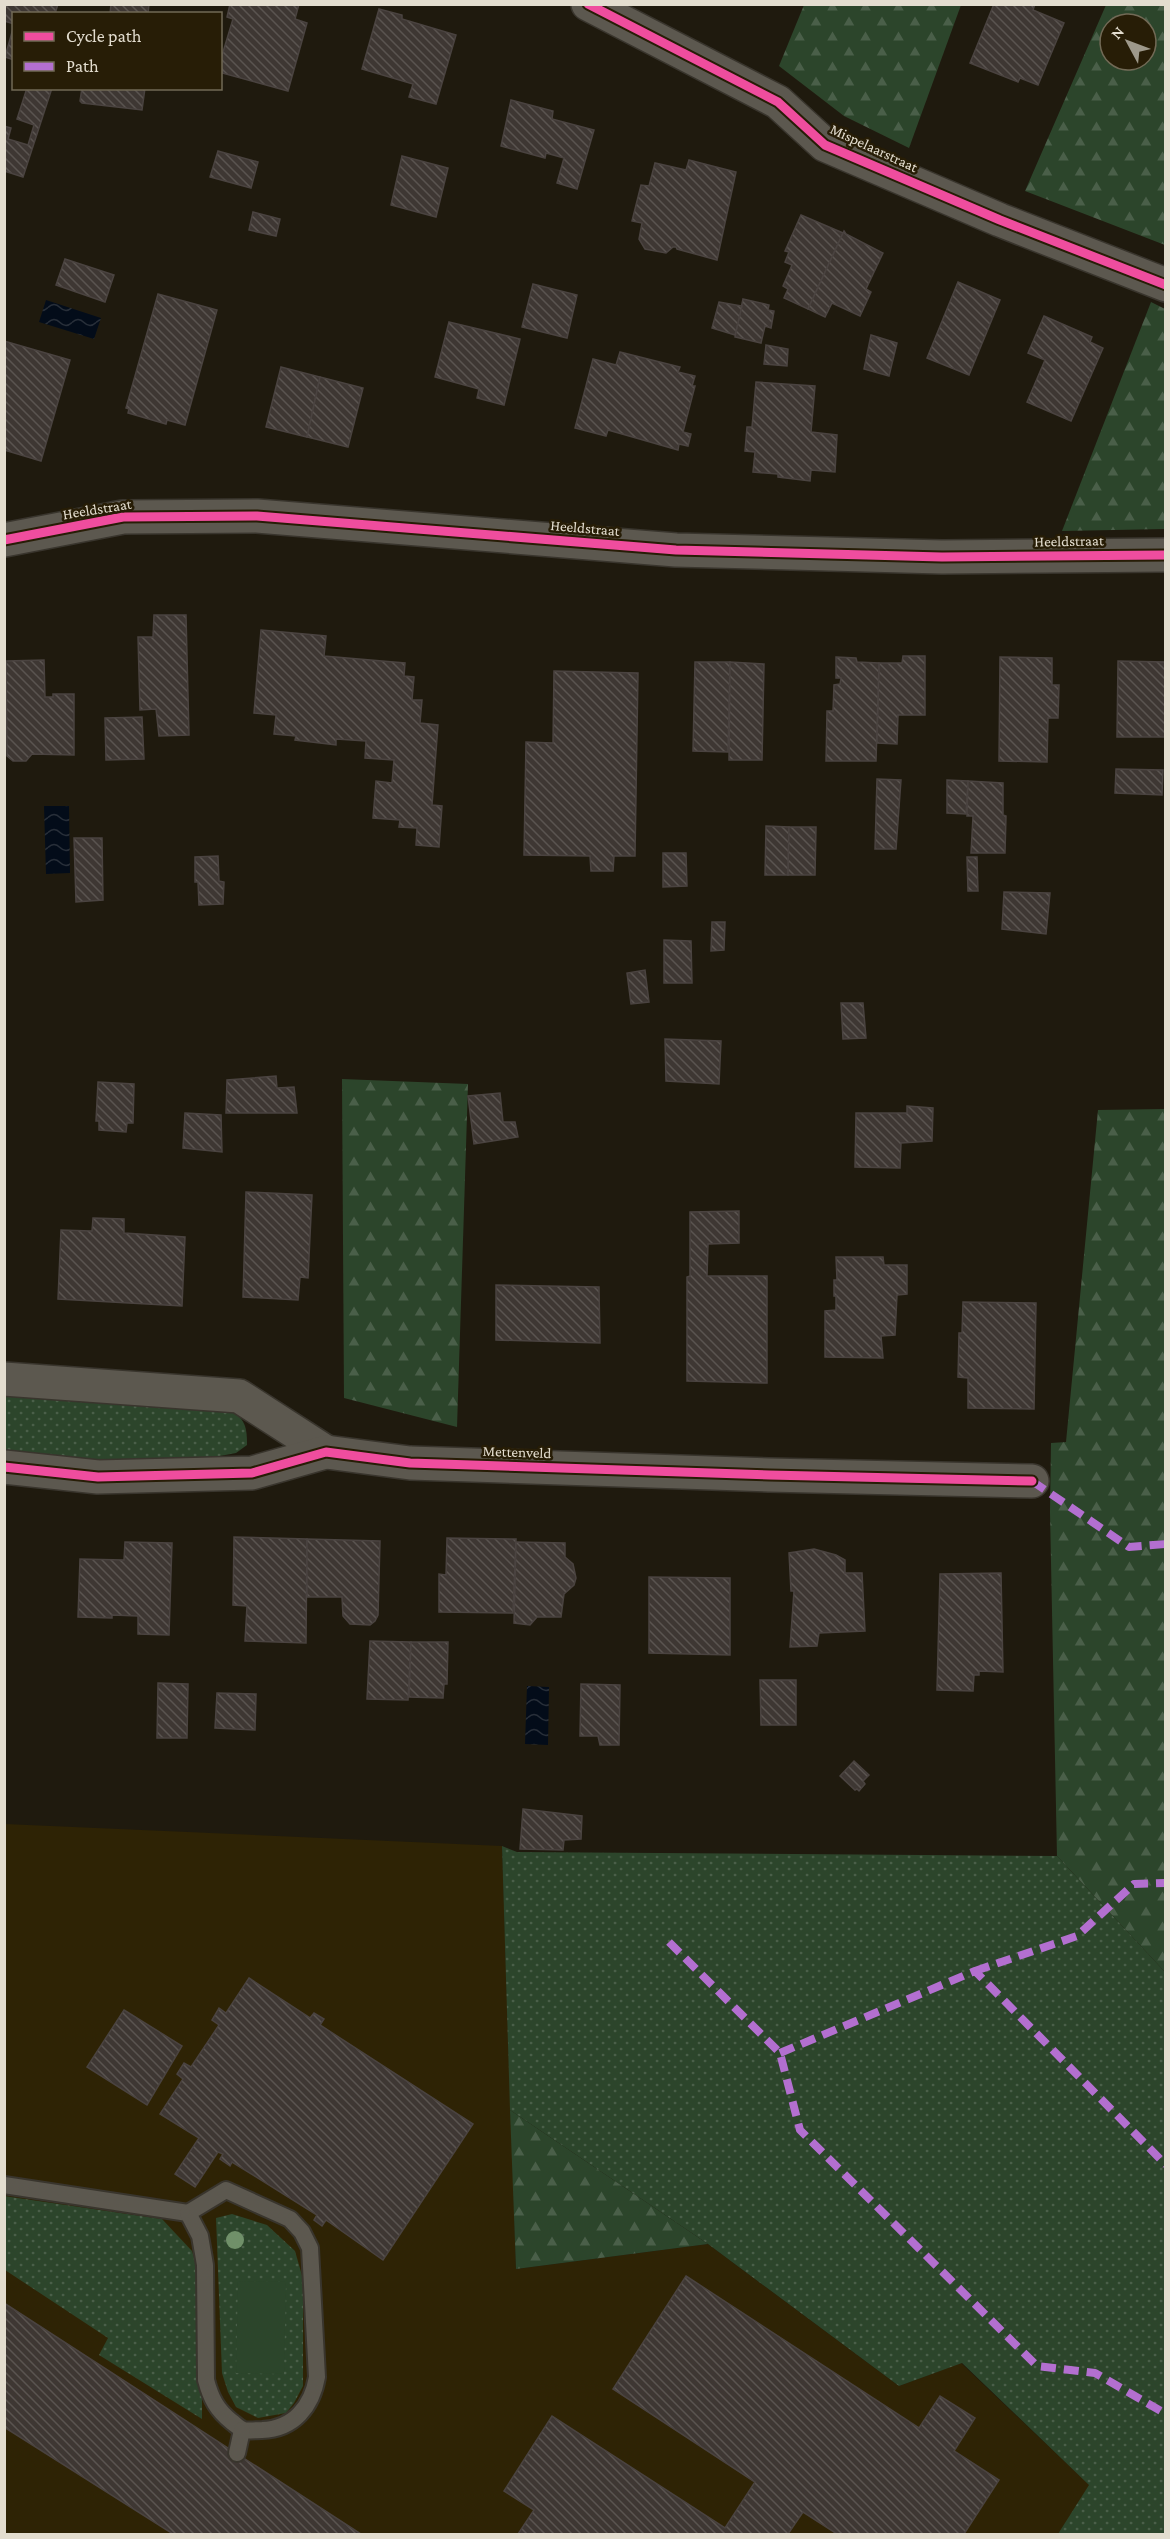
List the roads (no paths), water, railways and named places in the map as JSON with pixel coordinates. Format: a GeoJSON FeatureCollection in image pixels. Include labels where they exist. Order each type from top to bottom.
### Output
{"type":"FeatureCollection","features":[{"type":"Feature","properties":{"kind":"street","name":"Mispelaarstraat"},"geometry":{"type":"LineString","coordinates":[[588,4],[778,102],[825,145],[1000,220],[1166,285]]}},
{"type":"Feature","properties":{"kind":"street","name":"Heeldstraat"},"geometry":{"type":"LineString","coordinates":[[4,540],[123,517],[257,516],[676,550],[942,557],[1166,555]]}},
{"type":"Feature","properties":{"kind":"street","name":"Mettenveld"},"geometry":{"type":"LineString","coordinates":[[4,1379],[239,1396],[326,1452]]}},
{"type":"Feature","properties":{"kind":"street","name":"Mettenveld"},"geometry":{"type":"LineString","coordinates":[[4,1467],[98,1478],[252,1473],[326,1452],[410,1463],[1032,1481]]}},
{"type":"Feature","properties":{"kind":"lane"},"geometry":{"type":"LineString","coordinates":[[4,2186],[188,2213],[226,2190],[290,2219],[302,2232],[310,2248],[316,2366],[314,2392],[308,2405],[298,2417],[285,2425],[272,2430],[242,2430],[221,2413],[211,2398],[206,2380],[205,2265],[201,2236],[188,2213]]}},
{"type":"Feature","properties":{"kind":"lane"},"geometry":{"type":"LineString","coordinates":[[237,2453],[242,2430]]}},
{"type":"Feature","properties":{"kind":"water"},"geometry":{"type":"Polygon","coordinates":[[[46,300],[101,318],[94,339],[39,322],[46,300]]]}},
{"type":"Feature","properties":{"kind":"water"},"geometry":{"type":"Polygon","coordinates":[[[44,806],[69,806],[70,873],[46,874],[44,806]]]}},
{"type":"Feature","properties":{"kind":"water"},"geometry":{"type":"Polygon","coordinates":[[[527,1686],[549,1687],[548,1745],[525,1744],[527,1686]]]}}]}
